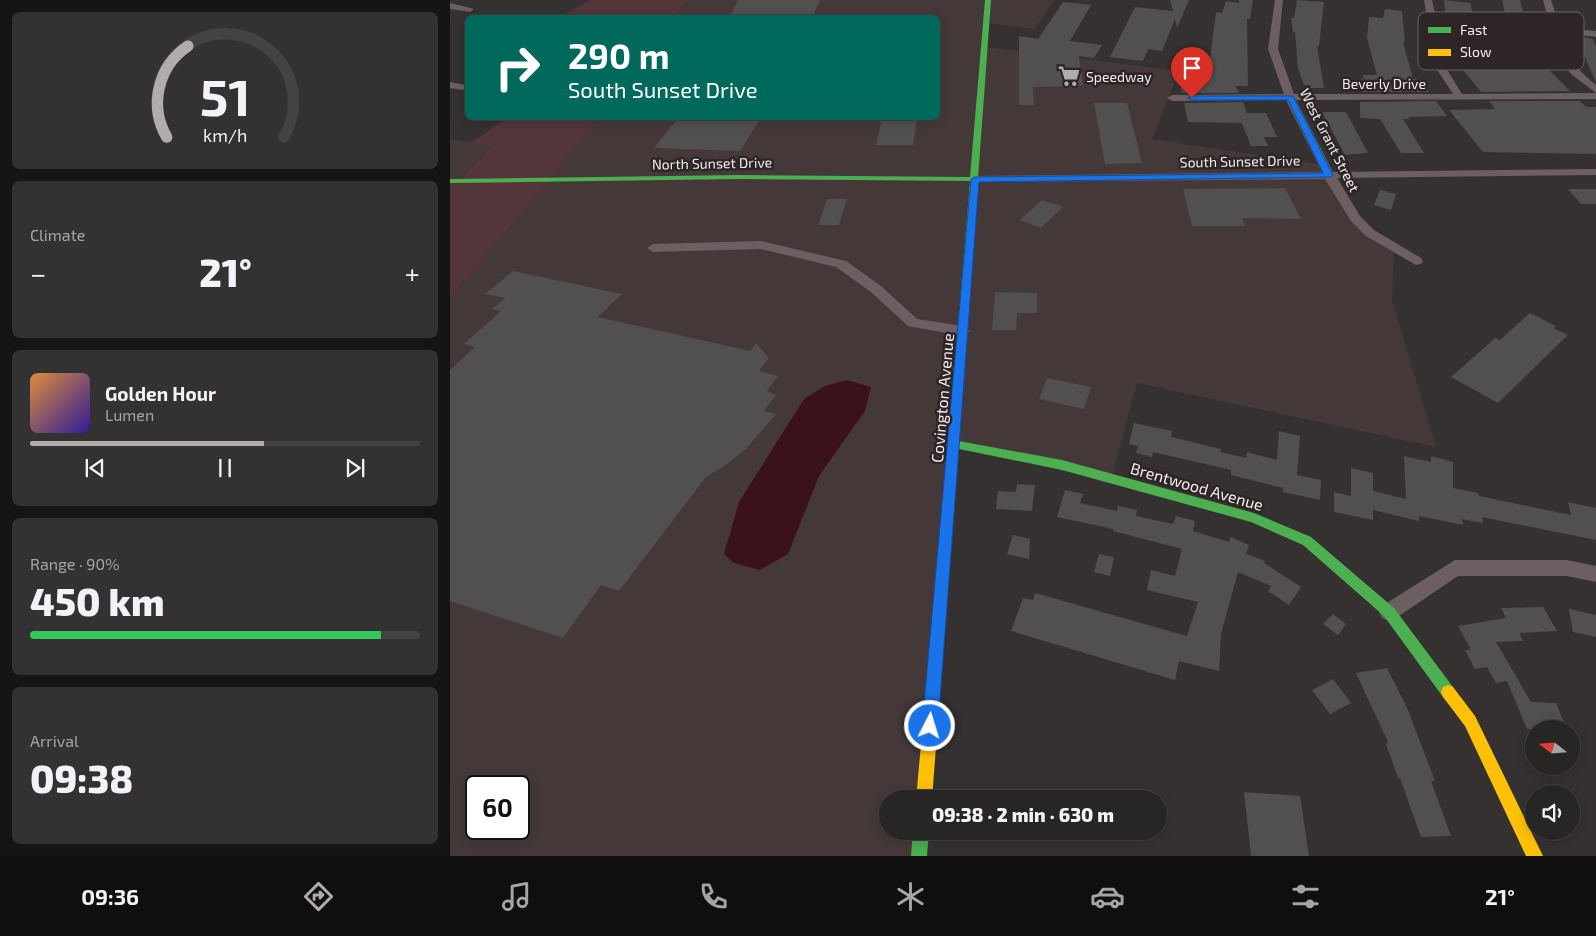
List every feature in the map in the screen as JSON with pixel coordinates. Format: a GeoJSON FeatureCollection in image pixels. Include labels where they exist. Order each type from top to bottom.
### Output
{"type":"FeatureCollection","features":[{"type":"Feature","properties":{"kind":"main road","name":"Covington Avenue"},"geometry":{"type":"LineString","coordinates":[[925,790],[954,444],[988,0]]}},
{"type":"Feature","properties":{"kind":"main road","name":"North Sunset Drive"},"geometry":{"type":"LineString","coordinates":[[450,181],[740,177],[975,179]]}},
{"type":"Feature","properties":{"kind":"main road","name":"Brentwood Avenue"},"geometry":{"type":"LineString","coordinates":[[954,444],[1062,465],[1254,518],[1307,541],[1389,612],[1470,721],[1540,854]]}},
{"type":"Feature","properties":{"kind":"main road"},"geometry":{"type":"LineString","coordinates":[[919,856],[920,840]]}},
{"type":"Feature","properties":{"kind":"street","name":"West Grant Street"},"geometry":{"type":"LineString","coordinates":[[1279,0],[1273,49],[1290,98],[1329,175],[1354,218],[1370,233],[1416,261]]}},
{"type":"Feature","properties":{"kind":"street"},"geometry":{"type":"LineString","coordinates":[[450,6],[470,9]]}},
{"type":"Feature","properties":{"kind":"street"},"geometry":{"type":"LineString","coordinates":[[1442,70],[1459,96]]}},
{"type":"Feature","properties":{"kind":"street"},"geometry":{"type":"LineString","coordinates":[[1573,70],[1596,90]]}},
{"type":"Feature","properties":{"kind":"street"},"geometry":{"type":"LineString","coordinates":[[450,85],[463,87]]}},
{"type":"Feature","properties":{"kind":"street","name":"Beverly Drive"},"geometry":{"type":"LineString","coordinates":[[1172,98],[1596,96]]}},
{"type":"Feature","properties":{"kind":"street","name":"South Sunset Drive"},"geometry":{"type":"LineString","coordinates":[[975,179],[1596,172]]}},
{"type":"Feature","properties":{"kind":"street"},"geometry":{"type":"LineString","coordinates":[[653,248],[761,245],[841,264],[876,289],[913,323],[963,331]]}},
{"type":"Feature","properties":{"kind":"street"},"geometry":{"type":"LineString","coordinates":[[1389,612],[1455,568],[1567,568],[1596,574]]}},
{"type":"Feature","properties":{"kind":"shaded area"},"geometry":{"type":"Polygon","coordinates":[[[591,0],[689,0],[677,15],[563,15],[591,0]]]}},
{"type":"Feature","properties":{"kind":"shaded area"},"geometry":{"type":"Polygon","coordinates":[[[689,0],[1054,0],[1035,29],[987,23],[985,47],[1179,71],[1152,139],[1324,165],[1355,218],[1394,249],[1392,300],[1436,447],[1137,383],[1111,479],[955,444],[925,790],[879,790],[879,840],[920,840],[919,856],[450,856],[450,298],[549,181],[596,120],[940,120],[940,15],[677,15],[689,0]]]}},
{"type":"Feature","properties":{"kind":"shaded area"},"geometry":{"type":"Polygon","coordinates":[[[504,120],[596,120],[549,181],[450,298],[450,181],[459,181],[491,146],[471,143],[504,120]]]}},
{"type":"Feature","properties":{"kind":"shaded area"},"geometry":{"type":"Polygon","coordinates":[[[450,139],[491,146],[459,181],[450,181],[450,139]]]}},
{"type":"Feature","properties":{"kind":"shaded area"},"geometry":{"type":"Polygon","coordinates":[[[847,380],[871,387],[865,411],[819,476],[788,554],[760,570],[734,563],[724,554],[739,502],[804,399],[825,386],[847,380]]]}},
{"type":"Feature","properties":{"kind":"building"},"geometry":{"type":"Polygon","coordinates":[[[738,0],[820,0],[813,15],[730,15],[738,0]]]}},
{"type":"Feature","properties":{"kind":"building"},"geometry":{"type":"Polygon","coordinates":[[[1170,0],[1189,0],[1177,28],[1175,19],[1162,51],[1148,49],[1143,61],[1110,57],[1135,7],[1173,11],[1170,0]]]}},
{"type":"Feature","properties":{"kind":"building"},"geometry":{"type":"Polygon","coordinates":[[[1239,0],[1253,0],[1250,19],[1247,19],[1248,86],[1236,86],[1239,93],[1182,93],[1180,83],[1185,83],[1184,77],[1188,77],[1187,73],[1204,72],[1205,60],[1210,60],[1216,12],[1222,13],[1226,1],[1239,3],[1239,0]]]}},
{"type":"Feature","properties":{"kind":"building"},"geometry":{"type":"Polygon","coordinates":[[[1297,0],[1324,2],[1319,46],[1317,46],[1324,88],[1311,88],[1310,85],[1304,85],[1298,69],[1295,32],[1293,32],[1291,18],[1294,18],[1297,0]]]}},
{"type":"Feature","properties":{"kind":"building"},"geometry":{"type":"Polygon","coordinates":[[[1444,0],[1470,3],[1472,12],[1445,12],[1444,0]]]}},
{"type":"Feature","properties":{"kind":"building"},"geometry":{"type":"Polygon","coordinates":[[[1502,0],[1520,0],[1523,12],[1505,12],[1502,0]]]}},
{"type":"Feature","properties":{"kind":"building"},"geometry":{"type":"Polygon","coordinates":[[[1063,2],[1091,5],[1070,41],[1102,45],[1094,58],[1079,56],[1083,86],[1033,87],[1034,105],[1019,105],[1019,36],[1038,39],[1063,2]]]}},
{"type":"Feature","properties":{"kind":"building"},"geometry":{"type":"Polygon","coordinates":[[[1385,9],[1402,11],[1405,42],[1403,42],[1413,79],[1418,79],[1429,92],[1361,92],[1361,79],[1364,79],[1362,75],[1377,75],[1367,38],[1369,17],[1383,18],[1385,9]]]}},
{"type":"Feature","properties":{"kind":"building"},"geometry":{"type":"Polygon","coordinates":[[[1584,37],[1593,39],[1596,47],[1596,83],[1584,55],[1584,37]]]}},
{"type":"Feature","properties":{"kind":"building"},"geometry":{"type":"Polygon","coordinates":[[[1463,70],[1549,70],[1570,91],[1481,92],[1463,70]]]}},
{"type":"Feature","properties":{"kind":"building"},"geometry":{"type":"Polygon","coordinates":[[[1436,101],[1447,116],[1408,117],[1410,119],[1403,119],[1424,153],[1401,153],[1380,119],[1360,118],[1360,102],[1436,101]]]}},
{"type":"Feature","properties":{"kind":"building"},"geometry":{"type":"Polygon","coordinates":[[[1489,101],[1580,101],[1586,107],[1596,107],[1596,154],[1483,152],[1449,110],[1495,109],[1489,101]]]}},
{"type":"Feature","properties":{"kind":"building"},"geometry":{"type":"Polygon","coordinates":[[[1243,102],[1247,113],[1266,113],[1277,137],[1264,137],[1268,146],[1251,146],[1242,123],[1188,122],[1184,103],[1243,102]]]}},
{"type":"Feature","properties":{"kind":"building"},"geometry":{"type":"Polygon","coordinates":[[[1094,103],[1127,103],[1142,163],[1105,164],[1094,103]]]}},
{"type":"Feature","properties":{"kind":"building"},"geometry":{"type":"Polygon","coordinates":[[[1322,112],[1346,112],[1368,153],[1345,155],[1322,112]]]}},
{"type":"Feature","properties":{"kind":"building"},"geometry":{"type":"Polygon","coordinates":[[[676,120],[760,120],[740,151],[654,148],[676,120]]]}},
{"type":"Feature","properties":{"kind":"building"},"geometry":{"type":"Polygon","coordinates":[[[882,120],[917,120],[913,145],[876,145],[882,120]]]}},
{"type":"Feature","properties":{"kind":"building"},"geometry":{"type":"Polygon","coordinates":[[[1285,188],[1301,219],[1242,218],[1245,226],[1192,226],[1183,189],[1285,188]]]}},
{"type":"Feature","properties":{"kind":"building"},"geometry":{"type":"Polygon","coordinates":[[[1568,189],[1596,189],[1596,204],[1581,204],[1568,189]]]}},
{"type":"Feature","properties":{"kind":"building"},"geometry":{"type":"Polygon","coordinates":[[[1380,190],[1396,194],[1391,210],[1374,205],[1380,190]]]}},
{"type":"Feature","properties":{"kind":"building"},"geometry":{"type":"Polygon","coordinates":[[[827,199],[847,199],[839,225],[818,225],[827,199]]]}},
{"type":"Feature","properties":{"kind":"building"},"geometry":{"type":"Polygon","coordinates":[[[1042,200],[1063,207],[1041,228],[1020,220],[1042,200]]]}},
{"type":"Feature","properties":{"kind":"building"},"geometry":{"type":"Polygon","coordinates":[[[513,271],[622,294],[598,317],[750,351],[756,343],[769,358],[759,371],[778,376],[767,391],[776,395],[764,411],[776,414],[746,449],[726,465],[706,477],[619,591],[601,585],[563,638],[450,601],[450,370],[475,347],[464,344],[501,311],[492,309],[505,298],[485,294],[513,271]]]}},
{"type":"Feature","properties":{"kind":"building"},"geometry":{"type":"Polygon","coordinates":[[[995,292],[1037,293],[1037,313],[1017,313],[1016,330],[992,330],[995,292]]]}},
{"type":"Feature","properties":{"kind":"building"},"geometry":{"type":"Polygon","coordinates":[[[1530,313],[1556,326],[1553,328],[1568,335],[1498,403],[1451,377],[1495,338],[1500,340],[1530,313]]]}},
{"type":"Feature","properties":{"kind":"building"},"geometry":{"type":"Polygon","coordinates":[[[1047,378],[1091,387],[1084,409],[1039,399],[1047,378]]]}},
{"type":"Feature","properties":{"kind":"building"},"geometry":{"type":"Polygon","coordinates":[[[1134,423],[1172,431],[1171,437],[1221,449],[1220,452],[1246,458],[1247,452],[1277,460],[1279,431],[1300,436],[1297,475],[1321,480],[1320,500],[1283,492],[1283,488],[1231,475],[1231,470],[1153,452],[1152,457],[1136,453],[1138,446],[1129,444],[1134,423]]]}},
{"type":"Feature","properties":{"kind":"building"},"geometry":{"type":"Polygon","coordinates":[[[1404,456],[1431,462],[1431,456],[1453,462],[1453,488],[1478,493],[1479,496],[1571,515],[1568,502],[1596,508],[1596,540],[1482,517],[1483,523],[1462,519],[1463,525],[1419,516],[1419,521],[1373,510],[1373,520],[1334,512],[1334,492],[1351,496],[1351,468],[1373,473],[1373,491],[1406,499],[1404,456]]]}},
{"type":"Feature","properties":{"kind":"building"},"geometry":{"type":"Polygon","coordinates":[[[1017,484],[1035,485],[1032,511],[996,509],[998,491],[1016,492],[1017,484]]]}},
{"type":"Feature","properties":{"kind":"building"},"geometry":{"type":"Polygon","coordinates":[[[1065,490],[1083,494],[1080,503],[1117,511],[1118,506],[1137,510],[1136,516],[1173,524],[1176,516],[1195,521],[1193,531],[1229,542],[1231,537],[1249,545],[1246,554],[1265,561],[1264,563],[1301,587],[1289,605],[1268,591],[1271,586],[1238,572],[1221,634],[1219,671],[1179,661],[1175,680],[1011,631],[1023,598],[1033,600],[1035,593],[1187,636],[1198,602],[1147,590],[1151,570],[1175,576],[1182,549],[1113,531],[1113,529],[1057,517],[1065,490]]]}},
{"type":"Feature","properties":{"kind":"building"},"geometry":{"type":"Polygon","coordinates":[[[1013,535],[1030,539],[1029,559],[1007,554],[1013,535]]]}},
{"type":"Feature","properties":{"kind":"building"},"geometry":{"type":"Polygon","coordinates":[[[1099,554],[1114,557],[1110,576],[1094,572],[1099,554]]]}},
{"type":"Feature","properties":{"kind":"building"},"geometry":{"type":"Polygon","coordinates":[[[1543,607],[1557,631],[1519,633],[1523,641],[1496,642],[1531,702],[1556,703],[1563,720],[1525,720],[1525,724],[1507,681],[1496,683],[1487,667],[1475,669],[1465,650],[1471,650],[1458,626],[1506,618],[1501,608],[1543,607]]]}},
{"type":"Feature","properties":{"kind":"building"},"geometry":{"type":"Polygon","coordinates":[[[1569,609],[1596,615],[1596,637],[1573,632],[1569,609]]]}},
{"type":"Feature","properties":{"kind":"building"},"geometry":{"type":"Polygon","coordinates":[[[1333,614],[1346,624],[1338,635],[1323,624],[1333,614]]]}},
{"type":"Feature","properties":{"kind":"building"},"geometry":{"type":"Polygon","coordinates":[[[1387,668],[1408,710],[1435,781],[1431,781],[1451,836],[1421,837],[1386,744],[1388,742],[1356,673],[1387,668]]]}},
{"type":"Feature","properties":{"kind":"building"},"geometry":{"type":"Polygon","coordinates":[[[1333,679],[1351,703],[1330,714],[1312,690],[1333,679]]]}},
{"type":"Feature","properties":{"kind":"building"},"geometry":{"type":"Polygon","coordinates":[[[1244,792],[1300,796],[1309,856],[1251,856],[1244,792]]]}},
{"type":"Feature","properties":{"kind":"traffic: fast"},"geometry":{"type":"LineString","coordinates":[[946,538],[988,0]]}},
{"type":"Feature","properties":{"kind":"traffic: fast"},"geometry":{"type":"LineString","coordinates":[[450,181],[740,177],[975,179]]}},
{"type":"Feature","properties":{"kind":"traffic: fast"},"geometry":{"type":"LineString","coordinates":[[954,444],[1062,465],[1254,518],[1307,541],[1389,612],[1448,692]]}},
{"type":"Feature","properties":{"kind":"traffic: fast"},"geometry":{"type":"LineString","coordinates":[[919,856],[920,840]]}},
{"type":"Feature","properties":{"kind":"traffic: slow"},"geometry":{"type":"LineString","coordinates":[[925,790],[946,538]]}},
{"type":"Feature","properties":{"kind":"traffic: slow"},"geometry":{"type":"LineString","coordinates":[[1448,692],[1470,721],[1535,856]]}},
{"type":"Feature","properties":{"kind":"place","name":"Speedway"},"geometry":{"type":"Point","coordinates":[1069,76]}},
{"type":"Feature","properties":{"kind":"route"},"geometry":{"type":"LineString","coordinates":[[930,726],[975,179],[1329,175],[1290,98],[1192,98]]}}]}
